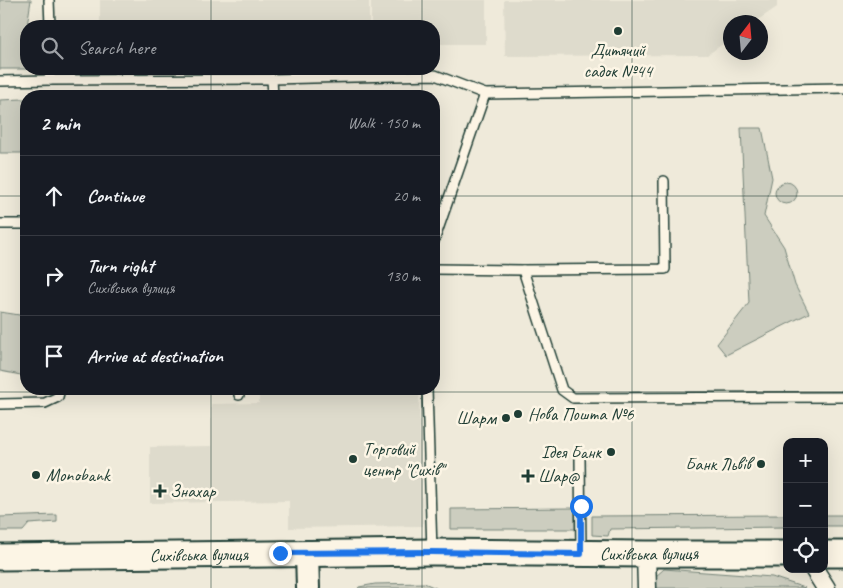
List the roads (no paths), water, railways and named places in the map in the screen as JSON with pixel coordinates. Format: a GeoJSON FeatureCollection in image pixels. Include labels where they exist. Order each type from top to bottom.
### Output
{"type":"FeatureCollection","features":[{"type":"Feature","properties":{"kind":"main road","name":"Сихівська вулиця"},"geometry":{"type":"LineString","coordinates":[[0,557],[432,552],[783,554]]}},
{"type":"Feature","properties":{"kind":"main road"},"geometry":{"type":"LineString","coordinates":[[828,554],[843,554]]}},
{"type":"Feature","properties":{"kind":"street"},"geometry":{"type":"LineString","coordinates":[[307,553],[308,588]]}},
{"type":"Feature","properties":{"kind":"street"},"geometry":{"type":"LineString","coordinates":[[646,554],[647,588]]}},
{"type":"Feature","properties":{"kind":"street"},"geometry":{"type":"LineString","coordinates":[[817,573],[826,588]]}},
{"type":"Feature","properties":{"kind":"lane"},"geometry":{"type":"LineString","coordinates":[[49,0],[50,20]]}},
{"type":"Feature","properties":{"kind":"lane"},"geometry":{"type":"LineString","coordinates":[[50,75],[50,80]]}},
{"type":"Feature","properties":{"kind":"lane"},"geometry":{"type":"LineString","coordinates":[[0,81],[272,79],[435,75],[485,94],[843,88]]}},
{"type":"Feature","properties":{"kind":"lane"},"geometry":{"type":"LineString","coordinates":[[272,79],[273,90]]}},
{"type":"Feature","properties":{"kind":"lane"},"geometry":{"type":"LineString","coordinates":[[440,224],[485,94]]}},
{"type":"Feature","properties":{"kind":"lane"},"geometry":{"type":"LineString","coordinates":[[440,270],[665,269],[664,181]]}},
{"type":"Feature","properties":{"kind":"lane"},"geometry":{"type":"LineString","coordinates":[[0,224],[20,224]]}},
{"type":"Feature","properties":{"kind":"lane"},"geometry":{"type":"LineString","coordinates":[[522,270],[562,390],[573,398],[843,397]]}},
{"type":"Feature","properties":{"kind":"lane"},"geometry":{"type":"LineString","coordinates":[[0,404],[45,403],[58,395]]}},
{"type":"Feature","properties":{"kind":"lane"},"geometry":{"type":"LineString","coordinates":[[427,395],[432,552]]}},
{"type":"Feature","properties":{"kind":"lane"},"geometry":{"type":"LineString","coordinates":[[580,459],[581,554]]}},
{"type":"Feature","properties":{"kind":"place","name":"Дитячий садок №44"},"geometry":{"type":"Point","coordinates":[618,31]}},
{"type":"Feature","properties":{"kind":"place","name":"Нова Пошта №6"},"geometry":{"type":"Point","coordinates":[518,414]}},
{"type":"Feature","properties":{"kind":"place","name":"Шарм"},"geometry":{"type":"Point","coordinates":[506,418]}},
{"type":"Feature","properties":{"kind":"place","name":"Ідея Банк"},"geometry":{"type":"Point","coordinates":[611,452]}},
{"type":"Feature","properties":{"kind":"place","name":"Tорговий центр \"Сихів\""},"geometry":{"type":"Point","coordinates":[353,459]}},
{"type":"Feature","properties":{"kind":"place","name":"Банк Львів"},"geometry":{"type":"Point","coordinates":[761,464]}},
{"type":"Feature","properties":{"kind":"place","name":"Monobank"},"geometry":{"type":"Point","coordinates":[36,475]}},
{"type":"Feature","properties":{"kind":"place","name":"Шар@"},"geometry":{"type":"Point","coordinates":[528,476]}},
{"type":"Feature","properties":{"kind":"place","name":"Знахар"},"geometry":{"type":"Point","coordinates":[160,491]}}]}
